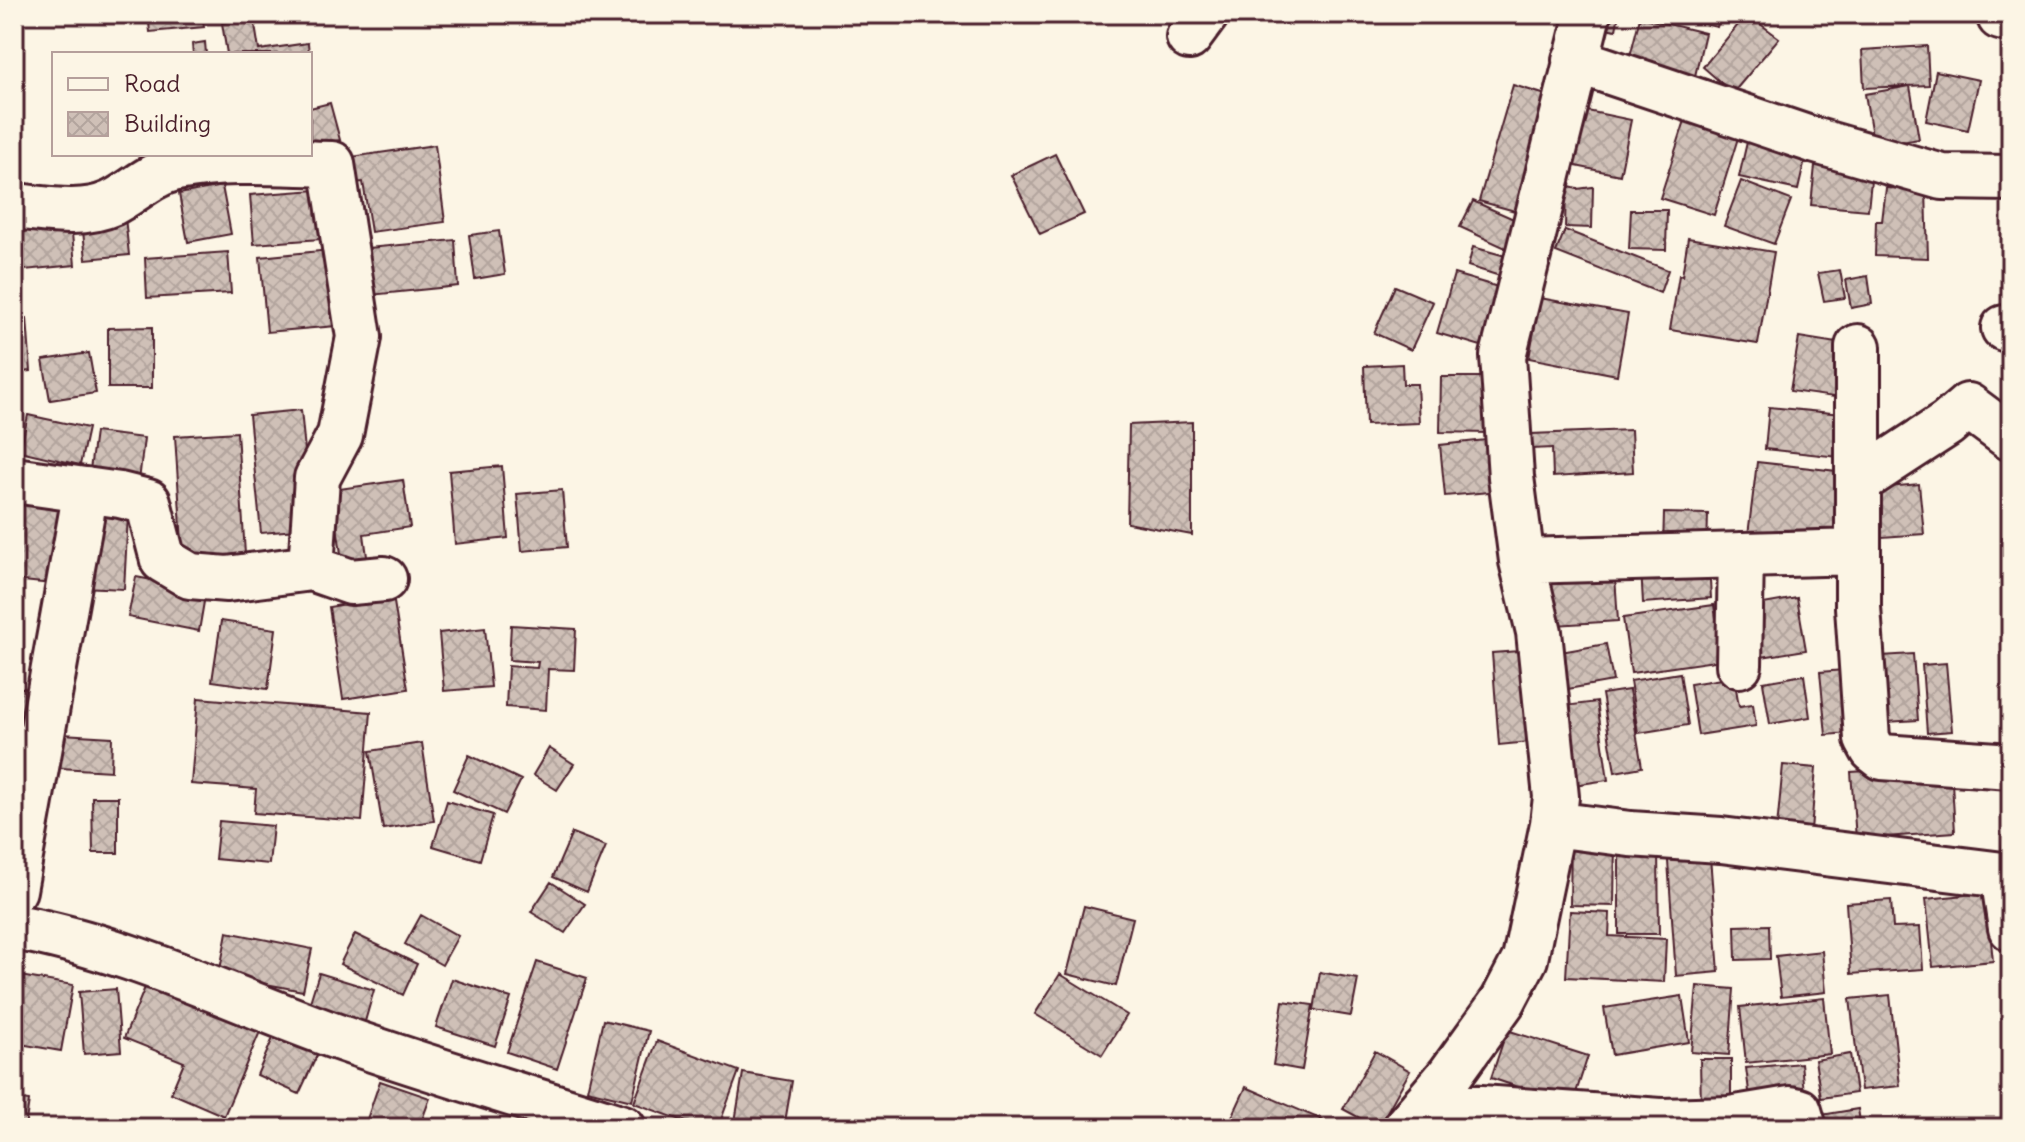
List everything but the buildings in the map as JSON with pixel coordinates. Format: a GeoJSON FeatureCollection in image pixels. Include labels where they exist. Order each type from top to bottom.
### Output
{"type":"FeatureCollection","features":[{"type":"Feature","properties":{"kind":"street"},"geometry":{"type":"LineString","coordinates":[[1415,1116],[1503,1001],[1525,959],[1553,824],[1556,797],[1539,632],[1522,561],[1511,477],[1503,356],[1588,14]]}},
{"type":"Feature","properties":{"kind":"street"},"geometry":{"type":"LineString","coordinates":[[1575,60],[1813,140],[1942,177],[2011,178]]}},
{"type":"Feature","properties":{"kind":"street"},"geometry":{"type":"LineString","coordinates":[[14,206],[75,212],[110,203],[152,177],[174,168],[224,161],[332,164],[359,337],[340,435],[317,478],[311,568]]}},
{"type":"Feature","properties":{"kind":"street"},"geometry":{"type":"LineString","coordinates":[[1858,347],[1860,660],[1867,739],[1873,750],[1882,757],[2011,766]]}},
{"type":"Feature","properties":{"kind":"street"},"geometry":{"type":"LineString","coordinates":[[1858,482],[1947,424],[1968,406],[2011,438]]}},
{"type":"Feature","properties":{"kind":"street"},"geometry":{"type":"LineString","coordinates":[[14,480],[148,502],[163,560],[190,576],[227,579],[311,568],[351,582],[384,579]]}},
{"type":"Feature","properties":{"kind":"street"},"geometry":{"type":"LineString","coordinates":[[14,890],[86,490]]}},
{"type":"Feature","properties":{"kind":"street"},"geometry":{"type":"LineString","coordinates":[[1522,561],[1858,552]]}},
{"type":"Feature","properties":{"kind":"street"},"geometry":{"type":"LineString","coordinates":[[1739,665],[1741,555]]}},
{"type":"Feature","properties":{"kind":"street"},"geometry":{"type":"LineString","coordinates":[[1553,824],[1630,834],[1721,840],[2003,875],[2011,928]]}},
{"type":"Feature","properties":{"kind":"street"},"geometry":{"type":"LineString","coordinates":[[14,927],[123,955],[334,1035],[623,1128]]}},
{"type":"Feature","properties":{"kind":"street"},"geometry":{"type":"LineString","coordinates":[[1415,1116],[1661,1121],[1730,1119],[1790,1109],[1799,1111],[1804,1128]]}}]}
